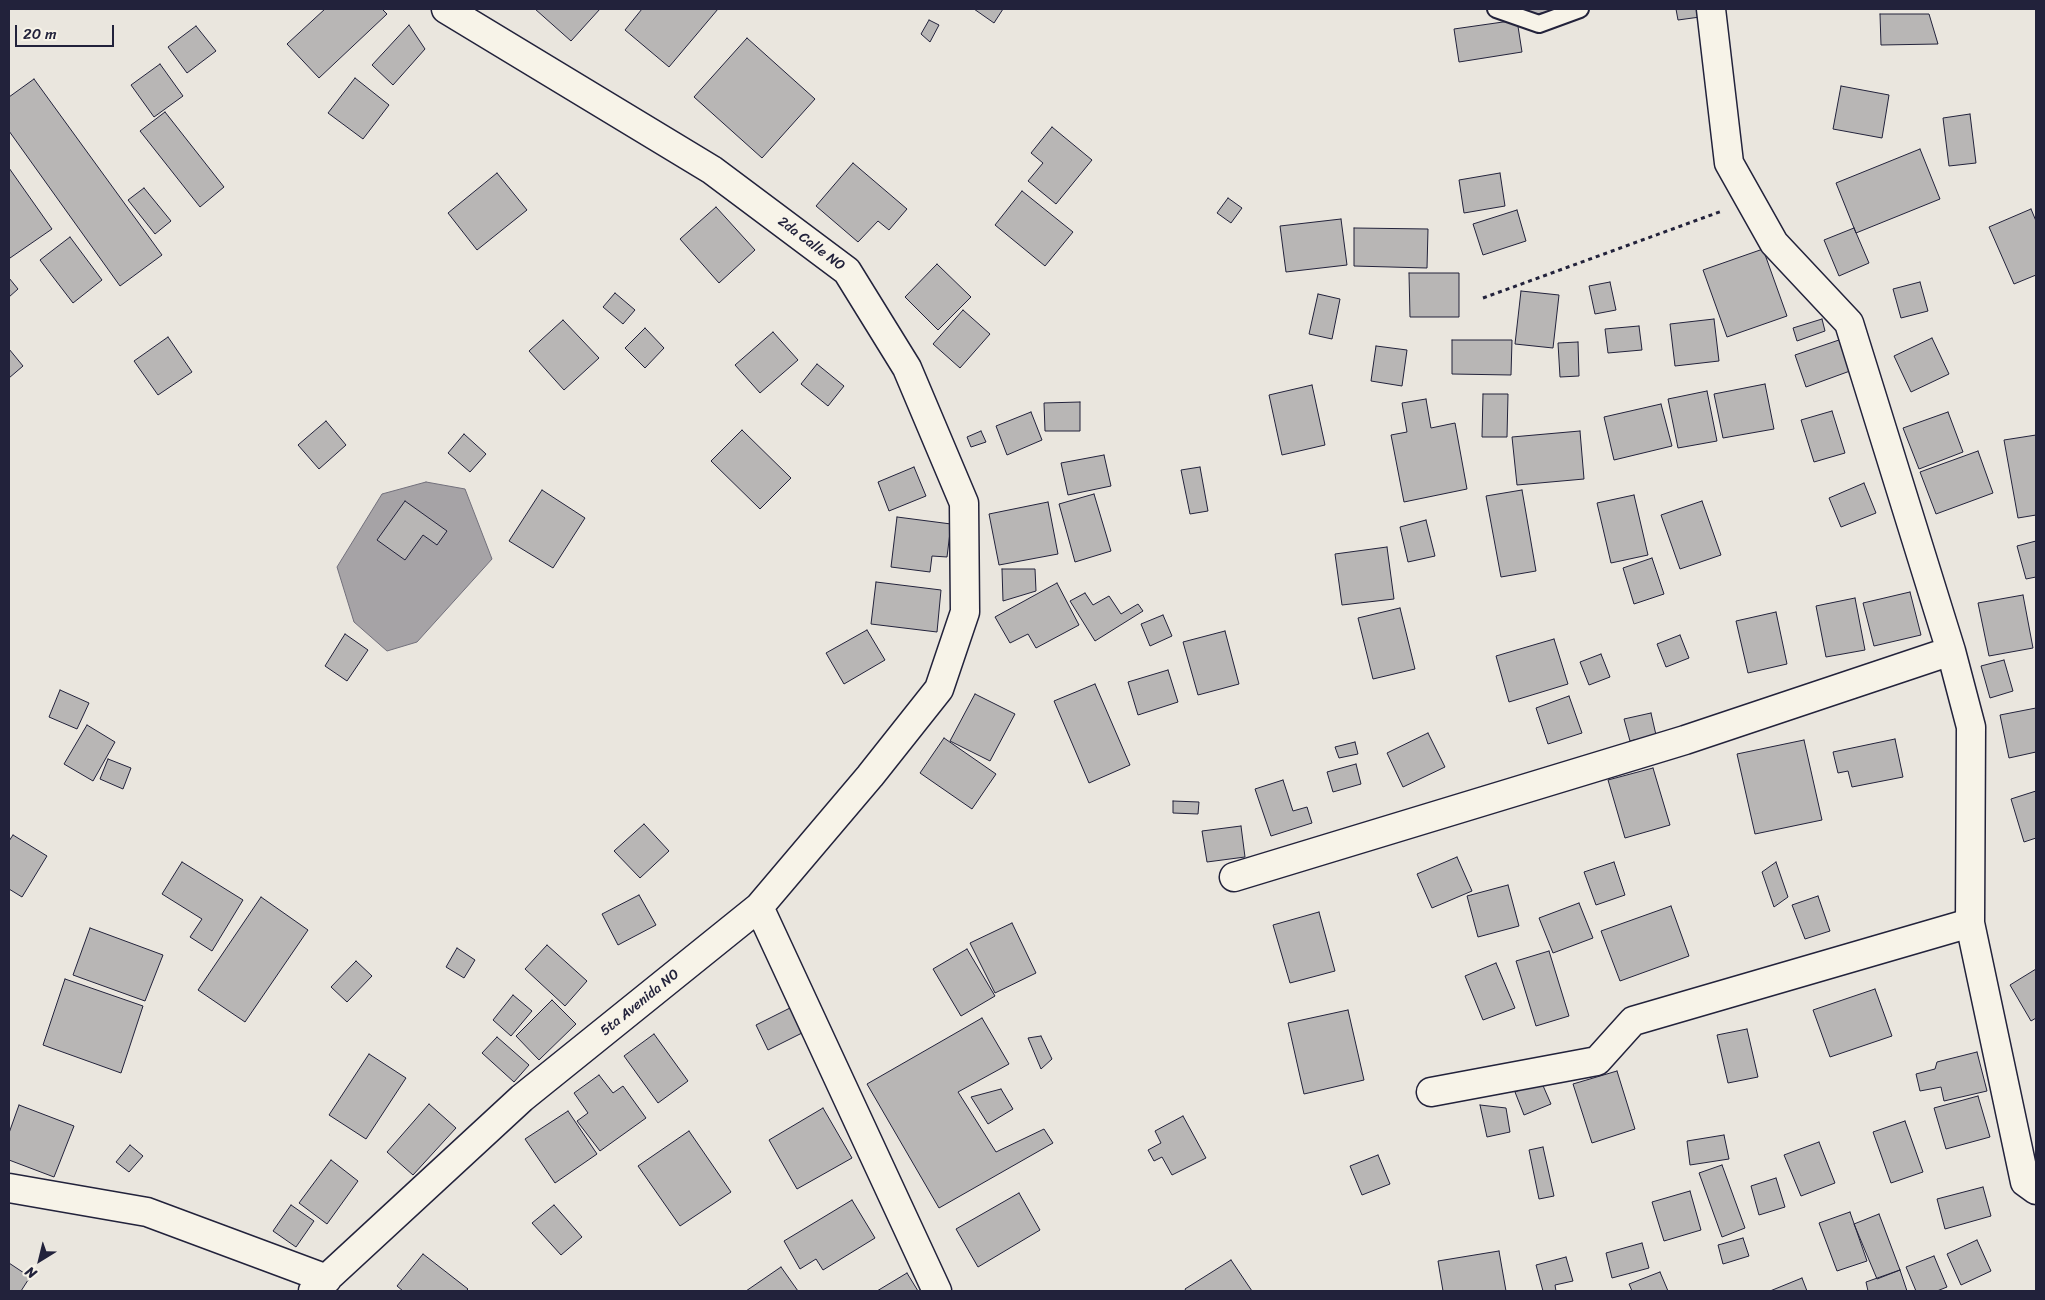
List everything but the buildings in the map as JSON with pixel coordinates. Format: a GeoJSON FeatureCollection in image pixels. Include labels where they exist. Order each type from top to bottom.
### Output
{"type":"FeatureCollection","features":[{"type":"Feature","properties":{"kind":"street","name":"2da Calle NO"},"geometry":{"type":"LineString","coordinates":[[446,9],[712,170],[847,271],[907,368],[964,503],[965,612],[940,689]]}},
{"type":"Feature","properties":{"kind":"street"},"geometry":{"type":"LineString","coordinates":[[1711,9],[1729,163],[1774,243],[1849,323],[1882,436],[1951,651],[1971,727],[1970,923],[2025,1182],[2036,1190]]}},
{"type":"Feature","properties":{"kind":"street"},"geometry":{"type":"LineString","coordinates":[[1234,877],[1685,740],[1951,651]]}},
{"type":"Feature","properties":{"kind":"street","name":"5ta Avenida NO"},"geometry":{"type":"LineString","coordinates":[[320,1285],[522,1098],[759,907],[870,776],[940,689]]}},
{"type":"Feature","properties":{"kind":"street"},"geometry":{"type":"LineString","coordinates":[[759,907],[936,1291]]}},
{"type":"Feature","properties":{"kind":"street"},"geometry":{"type":"LineString","coordinates":[[1431,1092],[1597,1061],[1634,1021],[1970,923]]}},
{"type":"Feature","properties":{"kind":"street"},"geometry":{"type":"LineString","coordinates":[[9,1188],[147,1212],[320,1285]]}},
{"type":"Feature","properties":{"kind":"lane"},"geometry":{"type":"LineString","coordinates":[[1496,9],[1539,24],[1580,9]]}},
{"type":"Feature","properties":{"kind":"path"},"geometry":{"type":"LineString","coordinates":[[1483,298],[1750,201]]}},
{"type":"Feature","properties":{"kind":"shaded area"},"geometry":{"type":"Polygon","coordinates":[[[426,482],[465,489],[492,559],[417,642],[387,651],[354,622],[337,567],[382,494],[426,482]]]}}]}
